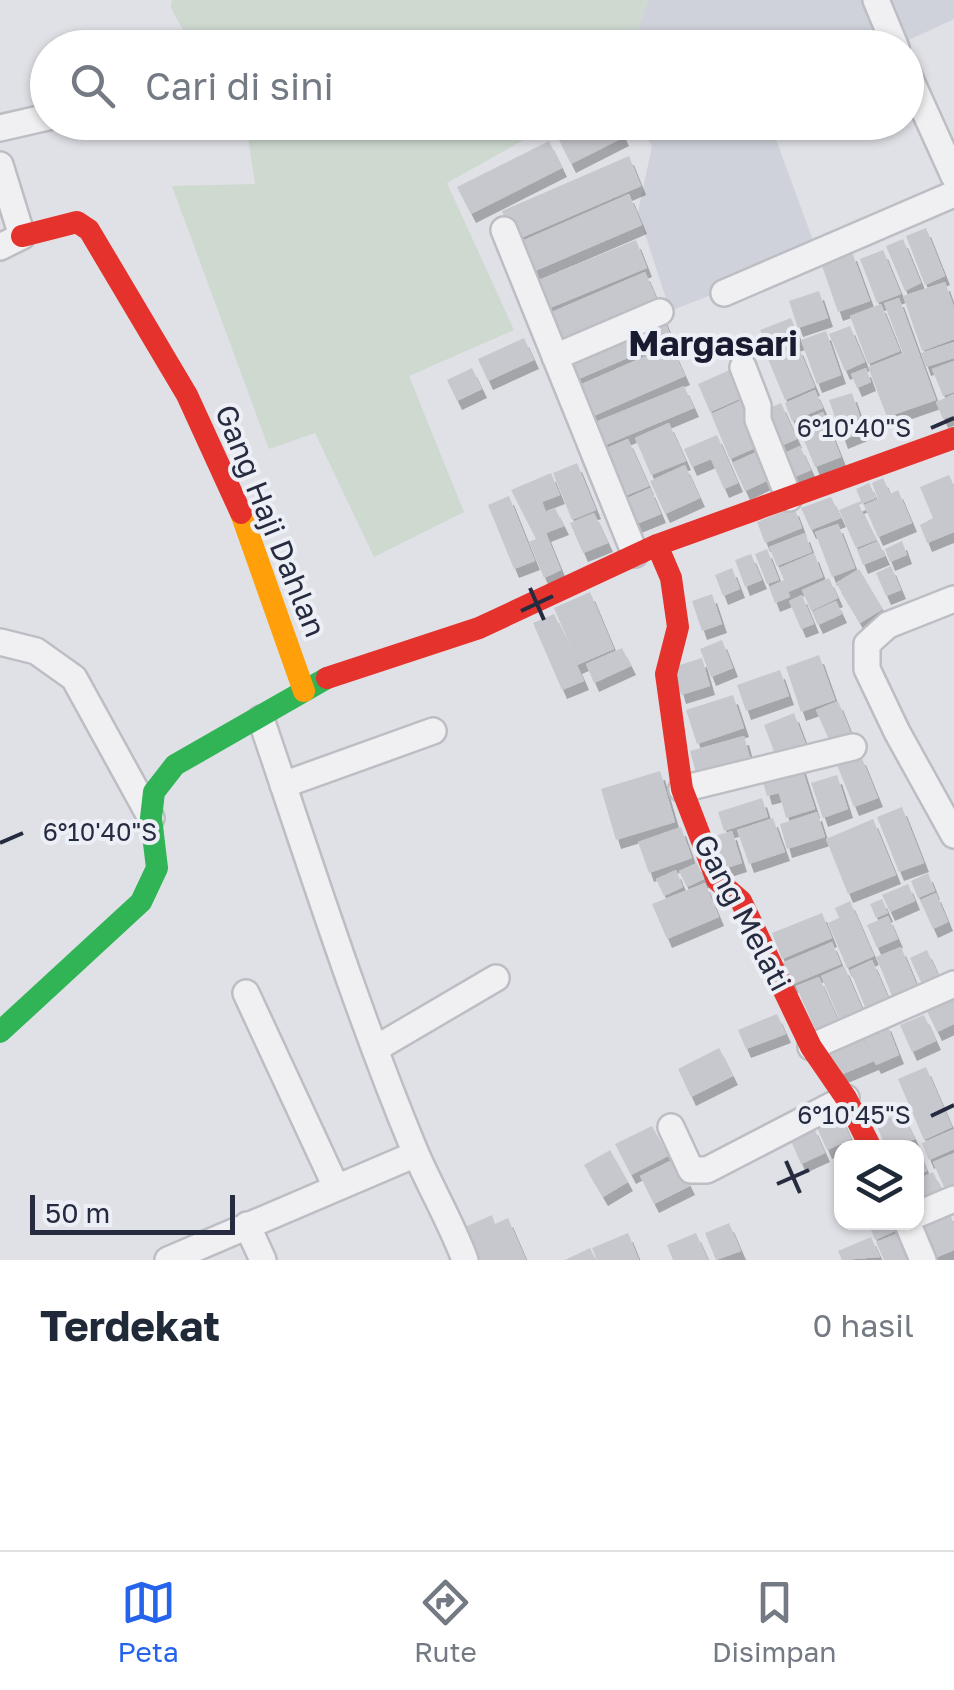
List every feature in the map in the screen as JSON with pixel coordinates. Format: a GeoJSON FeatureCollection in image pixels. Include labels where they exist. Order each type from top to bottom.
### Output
{"type":"FeatureCollection","features":[{"type":"Feature","properties":{"kind":"street"},"geometry":{"type":"LineString","coordinates":[[876,0],[888,30]]}},
{"type":"Feature","properties":{"kind":"street"},"geometry":{"type":"LineString","coordinates":[[924,110],[954,176]]}},
{"type":"Feature","properties":{"kind":"street"},"geometry":{"type":"LineString","coordinates":[[0,128],[30,120]]}},
{"type":"Feature","properties":{"kind":"street"},"geometry":{"type":"LineString","coordinates":[[0,165],[11,242]]}},
{"type":"Feature","properties":{"kind":"street"},"geometry":{"type":"LineString","coordinates":[[724,292],[954,194]]}},
{"type":"Feature","properties":{"kind":"street","name":"Gang Haji Dahlan"},"geometry":{"type":"LineString","coordinates":[[11,242],[76,222],[89,230],[187,395],[235,497],[304,691]]}},
{"type":"Feature","properties":{"kind":"street"},"geometry":{"type":"LineString","coordinates":[[504,230],[554,356],[646,550]]}},
{"type":"Feature","properties":{"kind":"street"},"geometry":{"type":"LineString","coordinates":[[554,356],[660,312]]}},
{"type":"Feature","properties":{"kind":"street"},"geometry":{"type":"LineString","coordinates":[[744,367],[758,406],[758,420],[790,498]]}},
{"type":"Feature","properties":{"kind":"street"},"geometry":{"type":"LineString","coordinates":[[0,1032],[141,902],[157,868],[151,818],[154,792],[175,764],[328,678],[479,628],[646,550],[954,438]]}},
{"type":"Feature","properties":{"kind":"street","name":"Gang Melati"},"geometry":{"type":"LineString","coordinates":[[646,550],[670,578],[678,626],[666,674],[682,789],[717,880],[741,902],[810,1047],[846,1098],[866,1140]]}},
{"type":"Feature","properties":{"kind":"street"},"geometry":{"type":"LineString","coordinates":[[954,599],[888,625],[867,644],[867,668],[954,836]]}},
{"type":"Feature","properties":{"kind":"street"},"geometry":{"type":"LineString","coordinates":[[0,642],[36,651],[74,678],[151,818]]}},
{"type":"Feature","properties":{"kind":"street"},"geometry":{"type":"LineString","coordinates":[[261,719],[375,1048],[416,1154],[449,1218],[465,1260]]}},
{"type":"Feature","properties":{"kind":"street"},"geometry":{"type":"LineString","coordinates":[[283,785],[433,731]]}},
{"type":"Feature","properties":{"kind":"street"},"geometry":{"type":"LineString","coordinates":[[682,789],[853,747]]}},
{"type":"Feature","properties":{"kind":"street"},"geometry":{"type":"LineString","coordinates":[[375,1048],[496,978]]}},
{"type":"Feature","properties":{"kind":"street"},"geometry":{"type":"LineString","coordinates":[[810,1047],[954,984]]}},
{"type":"Feature","properties":{"kind":"street"},"geometry":{"type":"LineString","coordinates":[[246,993],[336,1187]]}},
{"type":"Feature","properties":{"kind":"street"},"geometry":{"type":"LineString","coordinates":[[671,1127],[692,1170],[707,1170],[846,1098]]}},
{"type":"Feature","properties":{"kind":"street"},"geometry":{"type":"LineString","coordinates":[[168,1260],[416,1154]]}},
{"type":"Feature","properties":{"kind":"street"},"geometry":{"type":"LineString","coordinates":[[924,1212],[954,1199]]}},
{"type":"Feature","properties":{"kind":"street"},"geometry":{"type":"LineString","coordinates":[[247,1226],[263,1260]]}},
{"type":"Feature","properties":{"kind":"street"},"geometry":{"type":"LineString","coordinates":[[910,1230],[923,1260]]}},
{"type":"Feature","properties":{"kind":"shaded area"},"geometry":{"type":"Polygon","coordinates":[[[172,0],[648,0],[637,30],[183,30],[171,8],[172,0]]]}},
{"type":"Feature","properties":{"kind":"shaded area"},"geometry":{"type":"Polygon","coordinates":[[[648,0],[954,0],[954,19],[924,33],[637,30],[648,0]]]}},
{"type":"Feature","properties":{"kind":"shaded area"},"geometry":{"type":"Polygon","coordinates":[[[249,140],[524,140],[447,183],[514,330],[409,376],[464,512],[374,557],[315,433],[269,449],[172,186],[255,184],[249,140]]]}},
{"type":"Feature","properties":{"kind":"shaded area"},"geometry":{"type":"Polygon","coordinates":[[[648,140],[776,140],[818,254],[670,311],[638,212],[652,146],[648,140]]]}},
{"type":"Feature","properties":{"kind":"building"},"geometry":{"type":"Polygon","coordinates":[[[559,140],[618,140],[571,164],[559,140]]]}},
{"type":"Feature","properties":{"kind":"building"},"geometry":{"type":"Polygon","coordinates":[[[549,141],[562,168],[471,214],[457,187],[549,141]]]}},
{"type":"Feature","properties":{"kind":"building"},"geometry":{"type":"Polygon","coordinates":[[[629,156],[641,186],[514,241],[502,211],[629,156]]]}},
{"type":"Feature","properties":{"kind":"building"},"geometry":{"type":"Polygon","coordinates":[[[629,194],[642,225],[528,274],[515,244],[629,194]]]}},
{"type":"Feature","properties":{"kind":"building"},"geometry":{"type":"Polygon","coordinates":[[[926,228],[945,276],[925,285],[906,236],[926,228]]]}},
{"type":"Feature","properties":{"kind":"building"},"geometry":{"type":"Polygon","coordinates":[[[903,239],[921,283],[905,291],[886,246],[903,239]]]}},
{"type":"Feature","properties":{"kind":"building"},"geometry":{"type":"Polygon","coordinates":[[[636,240],[647,268],[545,310],[534,282],[636,240]]]}},
{"type":"Feature","properties":{"kind":"building"},"geometry":{"type":"Polygon","coordinates":[[[883,250],[901,294],[877,303],[860,259],[883,250]]]}},
{"type":"Feature","properties":{"kind":"building"},"geometry":{"type":"Polygon","coordinates":[[[852,252],[870,301],[838,312],[821,263],[852,252]]]}},
{"type":"Feature","properties":{"kind":"building"},"geometry":{"type":"Polygon","coordinates":[[[645,272],[658,302],[560,344],[547,314],[645,272]]]}},
{"type":"Feature","properties":{"kind":"building"},"geometry":{"type":"Polygon","coordinates":[[[945,282],[954,307],[954,339],[922,351],[903,296],[945,282]]]}},
{"type":"Feature","properties":{"kind":"building"},"geometry":{"type":"Polygon","coordinates":[[[819,291],[828,318],[798,328],[789,301],[819,291]]]}},
{"type":"Feature","properties":{"kind":"building"},"geometry":{"type":"Polygon","coordinates":[[[899,298],[936,400],[887,417],[868,367],[903,353],[884,303],[899,298]]]}},
{"type":"Feature","properties":{"kind":"building"},"geometry":{"type":"Polygon","coordinates":[[[881,304],[900,351],[868,364],[850,316],[881,304]]]}},
{"type":"Feature","properties":{"kind":"building"},"geometry":{"type":"Polygon","coordinates":[[[661,312],[672,339],[574,381],[563,354],[661,312]]]}},
{"type":"Feature","properties":{"kind":"building"},"geometry":{"type":"Polygon","coordinates":[[[791,318],[800,341],[768,353],[760,330],[791,318]]]}},
{"type":"Feature","properties":{"kind":"building"},"geometry":{"type":"Polygon","coordinates":[[[850,326],[865,362],[845,371],[829,334],[850,326]]]}},
{"type":"Feature","properties":{"kind":"building"},"geometry":{"type":"Polygon","coordinates":[[[826,331],[841,375],[817,384],[801,340],[826,331]]]}},
{"type":"Feature","properties":{"kind":"building"},"geometry":{"type":"Polygon","coordinates":[[[524,338],[534,360],[488,381],[478,359],[524,338]]]}},
{"type":"Feature","properties":{"kind":"building"},"geometry":{"type":"Polygon","coordinates":[[[954,342],[954,358],[926,367],[921,353],[954,342]]]}},
{"type":"Feature","properties":{"kind":"building"},"geometry":{"type":"Polygon","coordinates":[[[671,345],[685,376],[589,418],[575,387],[671,345]]]}},
{"type":"Feature","properties":{"kind":"building"},"geometry":{"type":"Polygon","coordinates":[[[798,346],[815,387],[785,400],[768,359],[798,346]]]}},
{"type":"Feature","properties":{"kind":"building"},"geometry":{"type":"Polygon","coordinates":[[[954,361],[954,392],[943,396],[932,369],[954,361]]]}},
{"type":"Feature","properties":{"kind":"building"},"geometry":{"type":"Polygon","coordinates":[[[472,368],[482,389],[457,401],[447,380],[472,368]]]}},
{"type":"Feature","properties":{"kind":"building"},"geometry":{"type":"Polygon","coordinates":[[[866,368],[871,382],[857,388],[851,374],[866,368]]]}},
{"type":"Feature","properties":{"kind":"building"},"geometry":{"type":"Polygon","coordinates":[[[732,369],[744,397],[710,412],[698,384],[732,369]]]}},
{"type":"Feature","properties":{"kind":"building"},"geometry":{"type":"Polygon","coordinates":[[[684,386],[694,408],[603,446],[593,423],[684,386]]]}},
{"type":"Feature","properties":{"kind":"building"},"geometry":{"type":"Polygon","coordinates":[[[815,390],[823,408],[792,421],[785,403],[815,390]]]}},
{"type":"Feature","properties":{"kind":"building"},"geometry":{"type":"Polygon","coordinates":[[[852,393],[865,431],[843,440],[829,400],[852,393]]]}},
{"type":"Feature","properties":{"kind":"building"},"geometry":{"type":"Polygon","coordinates":[[[954,394],[954,415],[943,419],[936,402],[954,394]]]}},
{"type":"Feature","properties":{"kind":"building"},"geometry":{"type":"Polygon","coordinates":[[[744,399],[764,444],[730,459],[711,414],[744,399]]]}},
{"type":"Feature","properties":{"kind":"building"},"geometry":{"type":"Polygon","coordinates":[[[781,403],[797,439],[776,448],[760,412],[781,403]]]}},
{"type":"Feature","properties":{"kind":"building"},"geometry":{"type":"Polygon","coordinates":[[[823,412],[841,457],[815,467],[797,423],[823,412]]]}},
{"type":"Feature","properties":{"kind":"building"},"geometry":{"type":"Polygon","coordinates":[[[669,423],[686,461],[651,475],[635,438],[669,423]]]}},
{"type":"Feature","properties":{"kind":"building"},"geometry":{"type":"Polygon","coordinates":[[[717,435],[738,483],[724,489],[711,459],[692,467],[684,449],[717,435]]]}},
{"type":"Feature","properties":{"kind":"building"},"geometry":{"type":"Polygon","coordinates":[[[628,439],[649,486],[625,496],[604,449],[628,439]]]}},
{"type":"Feature","properties":{"kind":"building"},"geometry":{"type":"Polygon","coordinates":[[[800,446],[811,470],[790,479],[780,455],[800,446]]]}},
{"type":"Feature","properties":{"kind":"building"},"geometry":{"type":"Polygon","coordinates":[[[763,449],[775,477],[745,491],[732,463],[763,449]]]}},
{"type":"Feature","properties":{"kind":"building"},"geometry":{"type":"Polygon","coordinates":[[[592,456],[625,535],[614,539],[581,461],[592,456]]]}},
{"type":"Feature","properties":{"kind":"building"},"geometry":{"type":"Polygon","coordinates":[[[577,463],[596,510],[572,520],[553,473],[577,463]]]}},
{"type":"Feature","properties":{"kind":"building"},"geometry":{"type":"Polygon","coordinates":[[[685,465],[700,498],[665,514],[650,481],[685,465]]]}},
{"type":"Feature","properties":{"kind":"building"},"geometry":{"type":"Polygon","coordinates":[[[551,473],[560,495],[542,502],[546,512],[555,508],[564,526],[546,533],[561,570],[544,578],[529,542],[536,539],[511,490],[551,473]]]}},
{"type":"Feature","properties":{"kind":"building"},"geometry":{"type":"Polygon","coordinates":[[[949,475],[954,486],[954,532],[927,543],[920,525],[933,518],[920,487],[949,475]]]}},
{"type":"Feature","properties":{"kind":"building"},"geometry":{"type":"Polygon","coordinates":[[[883,478],[890,494],[898,490],[912,523],[878,537],[864,505],[878,499],[872,483],[883,478]]]}},
{"type":"Feature","properties":{"kind":"building"},"geometry":{"type":"Polygon","coordinates":[[[869,483],[876,498],[859,505],[876,540],[856,548],[839,510],[861,501],[856,489],[869,483]]]}},
{"type":"Feature","properties":{"kind":"building"},"geometry":{"type":"Polygon","coordinates":[[[650,488],[661,514],[634,525],[623,500],[650,488]]]}},
{"type":"Feature","properties":{"kind":"building"},"geometry":{"type":"Polygon","coordinates":[[[509,496],[535,561],[514,569],[488,505],[509,496]]]}},
{"type":"Feature","properties":{"kind":"building"},"geometry":{"type":"Polygon","coordinates":[[[831,497],[841,518],[811,530],[801,508],[831,497]]]}},
{"type":"Feature","properties":{"kind":"building"},"geometry":{"type":"Polygon","coordinates":[[[794,507],[802,528],[765,543],[757,522],[794,507]]]}},
{"type":"Feature","properties":{"kind":"building"},"geometry":{"type":"Polygon","coordinates":[[[594,513],[608,543],[583,553],[570,523],[594,513]]]}},
{"type":"Feature","properties":{"kind":"building"},"geometry":{"type":"Polygon","coordinates":[[[838,524],[855,568],[832,577],[815,532],[838,524]]]}},
{"type":"Feature","properties":{"kind":"building"},"geometry":{"type":"Polygon","coordinates":[[[805,533],[812,552],[777,566],[769,547],[805,533]]]}},
{"type":"Feature","properties":{"kind":"building"},"geometry":{"type":"Polygon","coordinates":[[[878,541],[885,556],[863,565],[857,550],[878,541]]]}},
{"type":"Feature","properties":{"kind":"building"},"geometry":{"type":"Polygon","coordinates":[[[902,541],[907,555],[890,562],[885,549],[902,541]]]}},
{"type":"Feature","properties":{"kind":"building"},"geometry":{"type":"Polygon","coordinates":[[[767,549],[779,580],[767,584],[755,554],[767,549]]]}},
{"type":"Feature","properties":{"kind":"building"},"geometry":{"type":"Polygon","coordinates":[[[814,553],[823,577],[788,592],[790,597],[775,603],[769,587],[784,580],[779,568],[814,553]]]}},
{"type":"Feature","properties":{"kind":"building"},"geometry":{"type":"Polygon","coordinates":[[[751,554],[762,580],[745,587],[735,560],[751,554]]]}},
{"type":"Feature","properties":{"kind":"building"},"geometry":{"type":"Polygon","coordinates":[[[891,566],[901,590],[886,596],[876,573],[891,566]]]}},
{"type":"Feature","properties":{"kind":"building"},"geometry":{"type":"Polygon","coordinates":[[[732,568],[740,589],[723,596],[715,575],[732,568]]]}},
{"type":"Feature","properties":{"kind":"building"},"geometry":{"type":"Polygon","coordinates":[[[859,569],[883,609],[860,623],[836,583],[859,569]]]}},
{"type":"Feature","properties":{"kind":"building"},"geometry":{"type":"Polygon","coordinates":[[[829,578],[838,598],[811,611],[802,590],[829,578]]]}},
{"type":"Feature","properties":{"kind":"building"},"geometry":{"type":"Polygon","coordinates":[[[590,592],[614,649],[577,665],[584,681],[562,690],[533,623],[554,614],[575,657],[554,608],[590,592]]]}},
{"type":"Feature","properties":{"kind":"building"},"geometry":{"type":"Polygon","coordinates":[[[712,594],[722,624],[702,631],[692,601],[712,594]]]}},
{"type":"Feature","properties":{"kind":"building"},"geometry":{"type":"Polygon","coordinates":[[[802,595],[814,624],[801,629],[789,601],[802,595]]]}},
{"type":"Feature","properties":{"kind":"building"},"geometry":{"type":"Polygon","coordinates":[[[836,601],[842,614],[818,625],[812,612],[836,601]]]}},
{"type":"Feature","properties":{"kind":"building"},"geometry":{"type":"Polygon","coordinates":[[[722,640],[733,668],[711,677],[700,649],[722,640]]]}},
{"type":"Feature","properties":{"kind":"building"},"geometry":{"type":"Polygon","coordinates":[[[622,648],[631,666],[594,683],[586,664],[622,648]]]}},
{"type":"Feature","properties":{"kind":"building"},"geometry":{"type":"Polygon","coordinates":[[[819,655],[835,700],[801,712],[786,667],[819,655]]]}},
{"type":"Feature","properties":{"kind":"building"},"geometry":{"type":"Polygon","coordinates":[[[702,658],[710,686],[681,695],[673,667],[702,658]]]}},
{"type":"Feature","properties":{"kind":"building"},"geometry":{"type":"Polygon","coordinates":[[[780,670],[789,696],[746,711],[737,685],[780,670]]]}},
{"type":"Feature","properties":{"kind":"building"},"geometry":{"type":"Polygon","coordinates":[[[733,695],[744,728],[697,744],[686,710],[733,695]]]}},
{"type":"Feature","properties":{"kind":"building"},"geometry":{"type":"Polygon","coordinates":[[[838,701],[853,738],[832,747],[816,710],[838,701]]]}},
{"type":"Feature","properties":{"kind":"building"},"geometry":{"type":"Polygon","coordinates":[[[794,713],[808,750],[778,762],[764,725],[794,713]]]}},
{"type":"Feature","properties":{"kind":"building"},"geometry":{"type":"Polygon","coordinates":[[[744,736],[753,769],[699,784],[690,751],[744,736]]]}},
{"type":"Feature","properties":{"kind":"building"},"geometry":{"type":"Polygon","coordinates":[[[861,756],[878,798],[854,807],[837,765],[861,756]]]}},
{"type":"Feature","properties":{"kind":"building"},"geometry":{"type":"Polygon","coordinates":[[[800,762],[815,809],[786,818],[779,793],[767,796],[761,775],[800,762]]]}},
{"type":"Feature","properties":{"kind":"building"},"geometry":{"type":"Polygon","coordinates":[[[660,771],[675,822],[616,840],[601,789],[660,771]]]}},
{"type":"Feature","properties":{"kind":"building"},"geometry":{"type":"Polygon","coordinates":[[[837,775],[848,809],[823,818],[811,783],[837,775]]]}},
{"type":"Feature","properties":{"kind":"building"},"geometry":{"type":"Polygon","coordinates":[[[762,798],[768,817],[724,831],[718,812],[762,798]]]}},
{"type":"Feature","properties":{"kind":"building"},"geometry":{"type":"Polygon","coordinates":[[[902,807],[924,863],[899,872],[877,817],[902,807]]]}},
{"type":"Feature","properties":{"kind":"building"},"geometry":{"type":"Polygon","coordinates":[[[817,812],[825,837],[787,849],[780,824],[817,812]]]}},
{"type":"Feature","properties":{"kind":"building"},"geometry":{"type":"Polygon","coordinates":[[[773,818],[785,852],[749,864],[737,830],[773,818]]]}},
{"type":"Feature","properties":{"kind":"building"},"geometry":{"type":"Polygon","coordinates":[[[873,819],[896,875],[848,894],[826,839],[873,819]]]}},
{"type":"Feature","properties":{"kind":"building"},"geometry":{"type":"Polygon","coordinates":[[[681,827],[692,858],[649,873],[638,842],[681,827]]]}},
{"type":"Feature","properties":{"kind":"building"},"geometry":{"type":"Polygon","coordinates":[[[732,831],[742,863],[717,871],[707,838],[732,831]]]}},
{"type":"Feature","properties":{"kind":"building"},"geometry":{"type":"Polygon","coordinates":[[[697,863],[704,879],[687,887],[679,871],[697,863]]]}},
{"type":"Feature","properties":{"kind":"building"},"geometry":{"type":"Polygon","coordinates":[[[676,870],[683,887],[664,896],[656,879],[676,870]]]}},
{"type":"Feature","properties":{"kind":"building"},"geometry":{"type":"Polygon","coordinates":[[[928,873],[935,891],[918,898],[911,881],[928,873]]]}},
{"type":"Feature","properties":{"kind":"building"},"geometry":{"type":"Polygon","coordinates":[[[705,883],[719,917],[667,939],[652,904],[705,883]]]}},
{"type":"Feature","properties":{"kind":"building"},"geometry":{"type":"Polygon","coordinates":[[[908,884],[915,901],[890,912],[882,895],[908,884]]]}},
{"type":"Feature","properties":{"kind":"building"},"geometry":{"type":"Polygon","coordinates":[[[936,893],[948,922],[933,929],[920,900],[936,893]]]}},
{"type":"Feature","properties":{"kind":"building"},"geometry":{"type":"Polygon","coordinates":[[[882,899],[888,913],[876,918],[870,904],[882,899]]]}},
{"type":"Feature","properties":{"kind":"building"},"geometry":{"type":"Polygon","coordinates":[[[850,901],[874,956],[847,968],[828,923],[839,918],[835,908],[850,901]]]}},
{"type":"Feature","properties":{"kind":"building"},"geometry":{"type":"Polygon","coordinates":[[[822,913],[832,938],[782,959],[772,933],[822,913]]]}},
{"type":"Feature","properties":{"kind":"building"},"geometry":{"type":"Polygon","coordinates":[[[888,916],[898,939],[877,948],[867,925],[888,916]]]}},
{"type":"Feature","properties":{"kind":"building"},"geometry":{"type":"Polygon","coordinates":[[[832,942],[841,964],[791,985],[782,963],[832,942]]]}},
{"type":"Feature","properties":{"kind":"building"},"geometry":{"type":"Polygon","coordinates":[[[901,947],[919,990],[895,1003],[876,957],[901,947]]]}},
{"type":"Feature","properties":{"kind":"building"},"geometry":{"type":"Polygon","coordinates":[[[927,950],[943,986],[926,993],[910,958],[927,950]]]}},
{"type":"Feature","properties":{"kind":"building"},"geometry":{"type":"Polygon","coordinates":[[[872,960],[888,997],[865,1007],[850,970],[872,960]]]}},
{"type":"Feature","properties":{"kind":"building"},"geometry":{"type":"Polygon","coordinates":[[[844,966],[865,1015],[842,1025],[821,976],[844,966]]]}},
{"type":"Feature","properties":{"kind":"building"},"geometry":{"type":"Polygon","coordinates":[[[819,977],[838,1020],[815,1029],[796,986],[819,977]]]}},
{"type":"Feature","properties":{"kind":"building"},"geometry":{"type":"Polygon","coordinates":[[[954,991],[954,1024],[937,1032],[924,1005],[954,991]]]}},
{"type":"Feature","properties":{"kind":"building"},"geometry":{"type":"Polygon","coordinates":[[[777,1014],[786,1034],[746,1049],[738,1030],[777,1014]]]}},
{"type":"Feature","properties":{"kind":"building"},"geometry":{"type":"Polygon","coordinates":[[[924,1015],[936,1041],[912,1052],[900,1025],[924,1015]]]}},
{"type":"Feature","properties":{"kind":"building"},"geometry":{"type":"Polygon","coordinates":[[[886,1022],[899,1055],[838,1076],[824,1043],[859,1028],[871,1056],[863,1032],[886,1022]]]}},
{"type":"Feature","properties":{"kind":"building"},"geometry":{"type":"Polygon","coordinates":[[[719,1048],[733,1076],[691,1097],[678,1069],[719,1048]]]}},
{"type":"Feature","properties":{"kind":"building"},"geometry":{"type":"Polygon","coordinates":[[[926,1067],[952,1127],[924,1140],[898,1079],[926,1067]]]}},
{"type":"Feature","properties":{"kind":"building"},"geometry":{"type":"Polygon","coordinates":[[[839,1112],[851,1139],[834,1140],[834,1147],[827,1150],[815,1123],[839,1112]]]}},
{"type":"Feature","properties":{"kind":"building"},"geometry":{"type":"Polygon","coordinates":[[[902,1112],[915,1139],[883,1140],[876,1124],[902,1112]]]}},
{"type":"Feature","properties":{"kind":"building"},"geometry":{"type":"Polygon","coordinates":[[[652,1126],[668,1156],[631,1175],[615,1144],[652,1126]]]}},
{"type":"Feature","properties":{"kind":"building"},"geometry":{"type":"Polygon","coordinates":[[[813,1126],[825,1153],[801,1164],[789,1136],[813,1126]]]}},
{"type":"Feature","properties":{"kind":"building"},"geometry":{"type":"Polygon","coordinates":[[[954,1129],[954,1149],[929,1160],[924,1142],[954,1129]]]}},
{"type":"Feature","properties":{"kind":"building"},"geometry":{"type":"Polygon","coordinates":[[[610,1150],[628,1182],[603,1197],[584,1165],[610,1150]]]}},
{"type":"Feature","properties":{"kind":"building"},"geometry":{"type":"Polygon","coordinates":[[[954,1153],[954,1191],[947,1194],[933,1162],[954,1153]]]}},
{"type":"Feature","properties":{"kind":"building"},"geometry":{"type":"Polygon","coordinates":[[[676,1158],[690,1186],[654,1204],[640,1176],[676,1158]]]}},
{"type":"Feature","properties":{"kind":"building"},"geometry":{"type":"Polygon","coordinates":[[[933,1172],[944,1195],[924,1204],[924,1176],[933,1172]]]}},
{"type":"Feature","properties":{"kind":"building"},"geometry":{"type":"Polygon","coordinates":[[[949,1212],[954,1224],[954,1250],[935,1258],[922,1230],[924,1223],[949,1212]]]}},
{"type":"Feature","properties":{"kind":"building"},"geometry":{"type":"Polygon","coordinates":[[[492,1215],[495,1224],[508,1218],[526,1260],[480,1260],[465,1227],[492,1215]]]}},
{"type":"Feature","properties":{"kind":"building"},"geometry":{"type":"Polygon","coordinates":[[[729,1223],[741,1251],[716,1260],[705,1233],[729,1223]]]}},
{"type":"Feature","properties":{"kind":"building"},"geometry":{"type":"Polygon","coordinates":[[[871,1230],[897,1230],[875,1240],[871,1230]]]}},
{"type":"Feature","properties":{"kind":"building"},"geometry":{"type":"Polygon","coordinates":[[[908,1230],[921,1260],[884,1260],[876,1242],[908,1230]]]}},
{"type":"Feature","properties":{"kind":"building"},"geometry":{"type":"Polygon","coordinates":[[[628,1233],[639,1260],[597,1260],[592,1248],[628,1233]]]}},
{"type":"Feature","properties":{"kind":"building"},"geometry":{"type":"Polygon","coordinates":[[[696,1233],[708,1260],[673,1260],[667,1245],[696,1233]]]}},
{"type":"Feature","properties":{"kind":"building"},"geometry":{"type":"Polygon","coordinates":[[[871,1237],[880,1257],[842,1260],[838,1251],[871,1237]]]}},
{"type":"Feature","properties":{"kind":"building"},"geometry":{"type":"Polygon","coordinates":[[[590,1248],[596,1260],[565,1260],[590,1248]]]}},
{"type":"Feature","properties":{"kind":"traffic: fast"},"geometry":{"type":"LineString","coordinates":[[0,1032],[141,902],[157,868],[151,818],[154,792],[175,765],[327,678]]}},
{"type":"Feature","properties":{"kind":"traffic: slow"},"geometry":{"type":"LineString","coordinates":[[241,513],[304,691]]}},
{"type":"Feature","properties":{"kind":"traffic: jam"},"geometry":{"type":"LineString","coordinates":[[22,236],[77,222],[89,230],[187,395],[241,513]]}},
{"type":"Feature","properties":{"kind":"traffic: jam"},"geometry":{"type":"LineString","coordinates":[[327,678],[479,628],[657,545],[954,438]]}},
{"type":"Feature","properties":{"kind":"traffic: jam"},"geometry":{"type":"LineString","coordinates":[[657,545],[671,578],[678,627],[666,674],[682,789],[717,880],[741,901],[811,1047],[846,1098],[867,1140]]}},
{"type":"Feature","properties":{"kind":"district","name":"Margasari"},"geometry":{"type":"Point","coordinates":[713,344]}}]}
